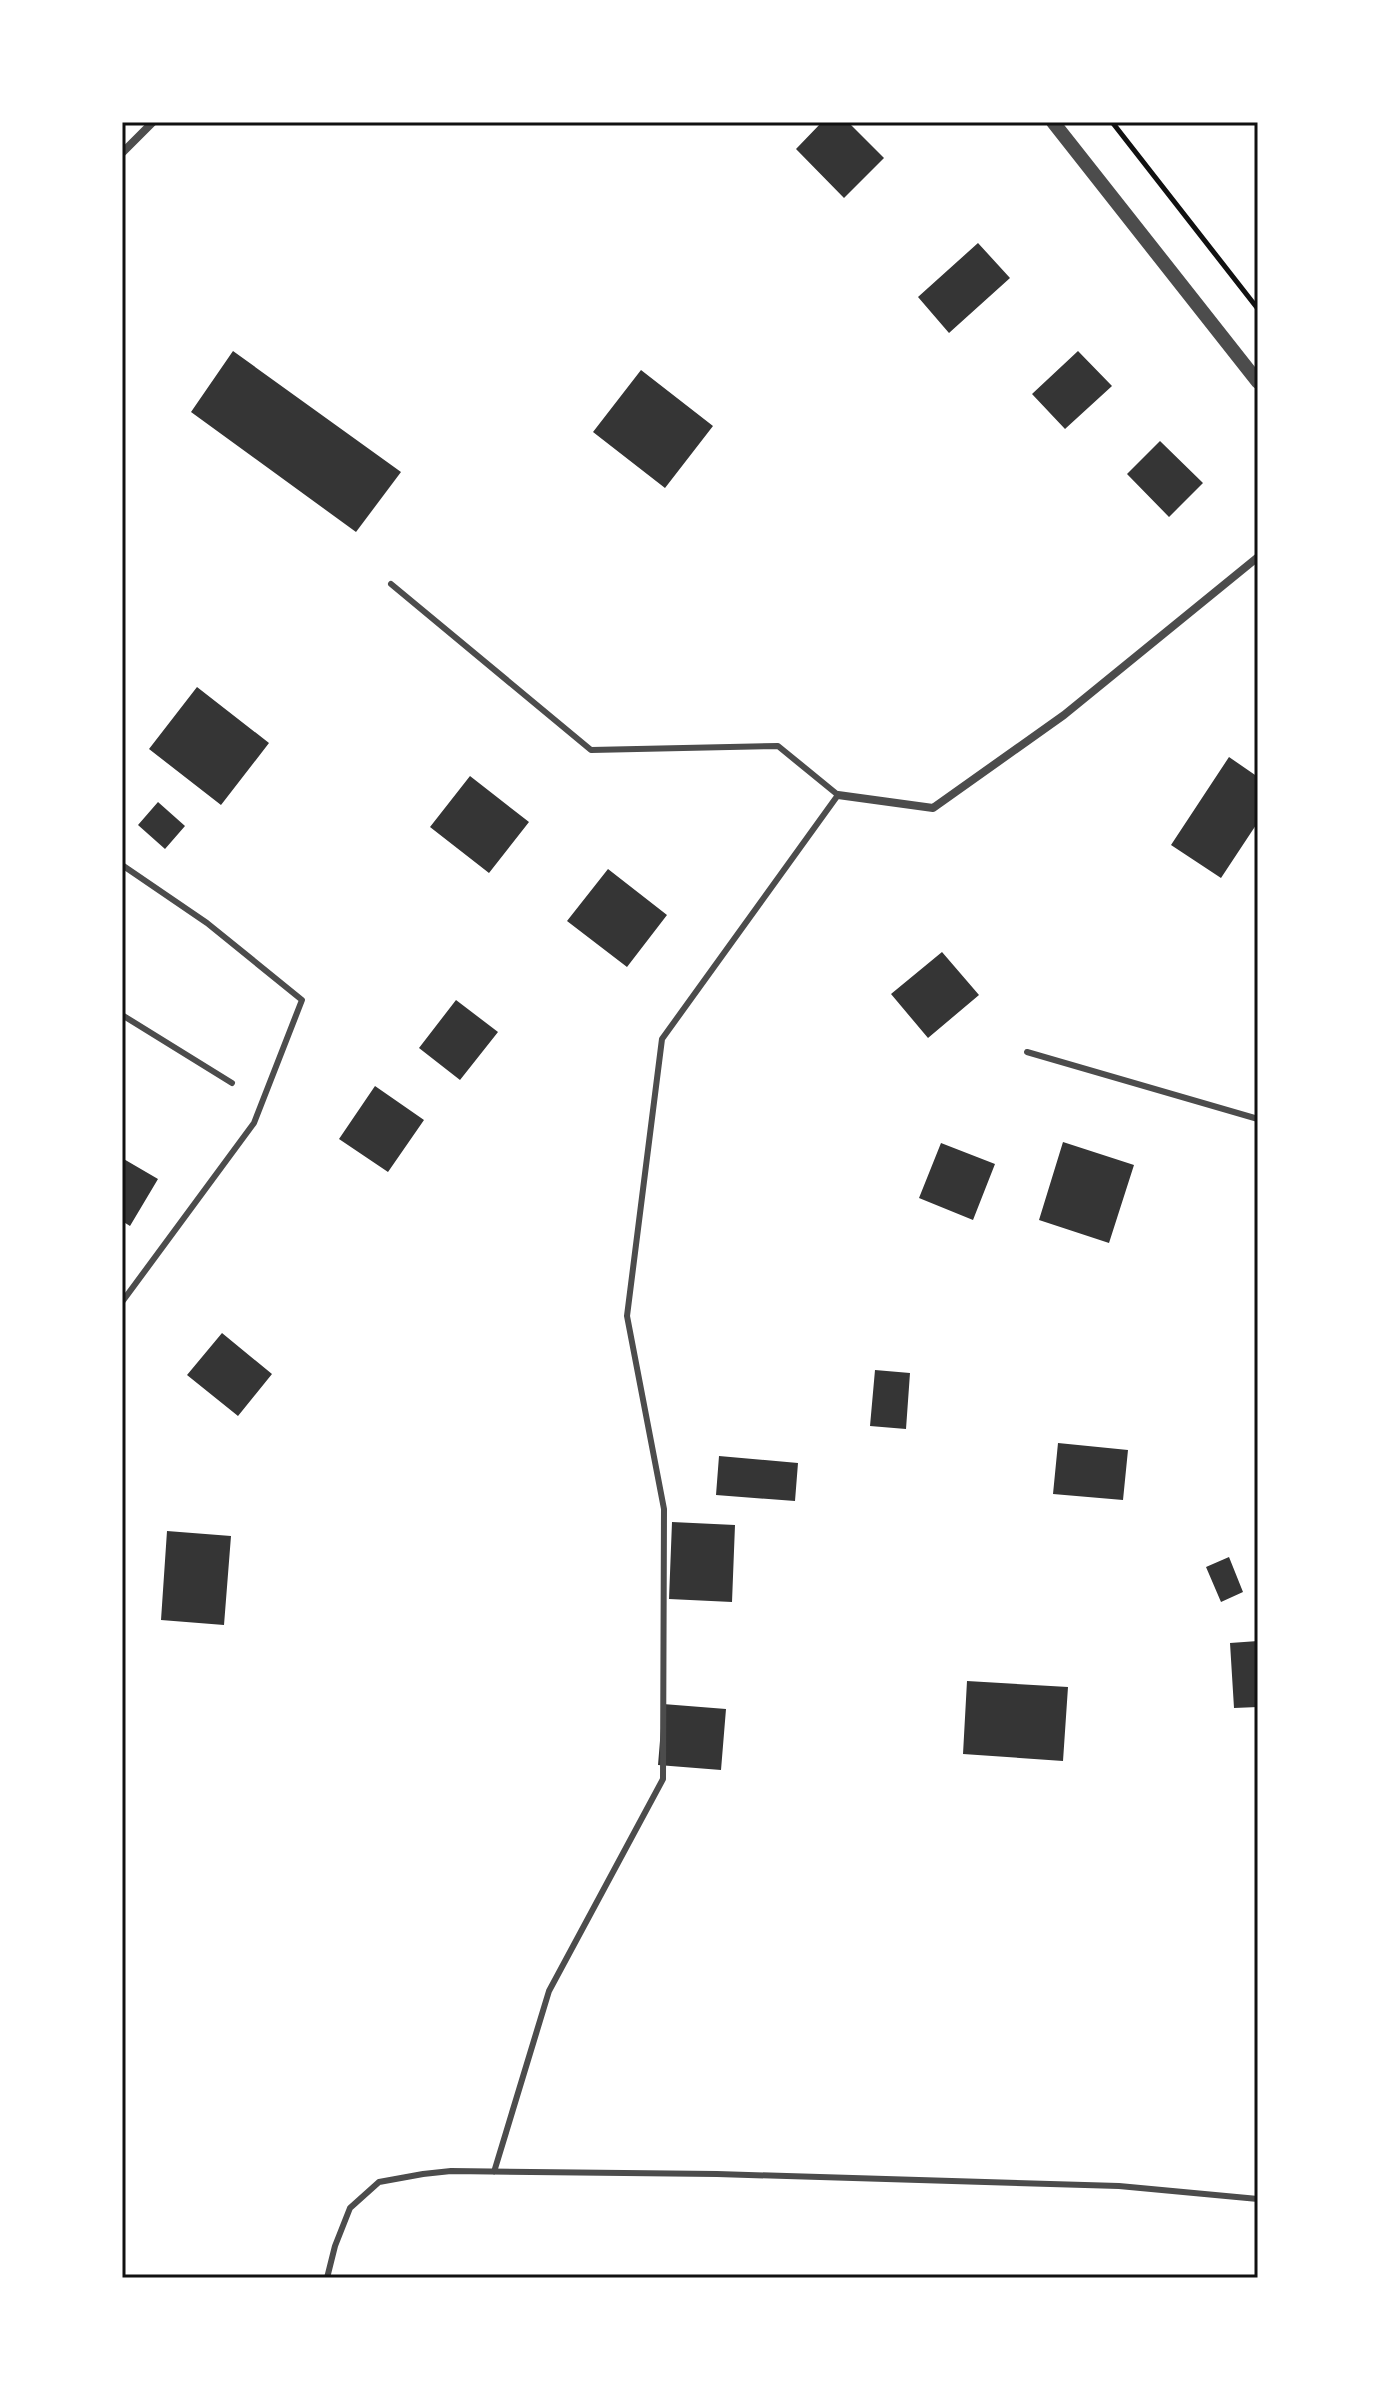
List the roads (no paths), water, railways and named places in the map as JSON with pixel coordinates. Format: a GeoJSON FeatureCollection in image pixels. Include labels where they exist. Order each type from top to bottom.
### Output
{"type":"FeatureCollection","features":[{"type":"Feature","properties":{"kind":"street"},"geometry":{"type":"LineString","coordinates":[[122,153],[153,122]]}},
{"type":"Feature","properties":{"kind":"street"},"geometry":{"type":"LineString","coordinates":[[1053,122],[1258,382]]}},
{"type":"Feature","properties":{"kind":"street"},"geometry":{"type":"LineString","coordinates":[[838,795],[933,808],[1064,715],[1258,557]]}},
{"type":"Feature","properties":{"kind":"lane"},"geometry":{"type":"LineString","coordinates":[[391,584],[591,750],[778,746],[838,795],[662,1039],[627,1316],[664,1509],[663,1779],[549,1991],[494,2172]]}},
{"type":"Feature","properties":{"kind":"lane"},"geometry":{"type":"LineString","coordinates":[[122,865],[207,923],[302,1000],[254,1123],[122,1302]]}},
{"type":"Feature","properties":{"kind":"lane"},"geometry":{"type":"LineString","coordinates":[[122,1015],[232,1083]]}},
{"type":"Feature","properties":{"kind":"lane"},"geometry":{"type":"LineString","coordinates":[[1027,1052],[1258,1119]]}},
{"type":"Feature","properties":{"kind":"lane"},"geometry":{"type":"LineString","coordinates":[[327,2278],[350,2208],[379,2182],[451,2171],[717,2174],[1119,2186],[1258,2199]]}}]}
